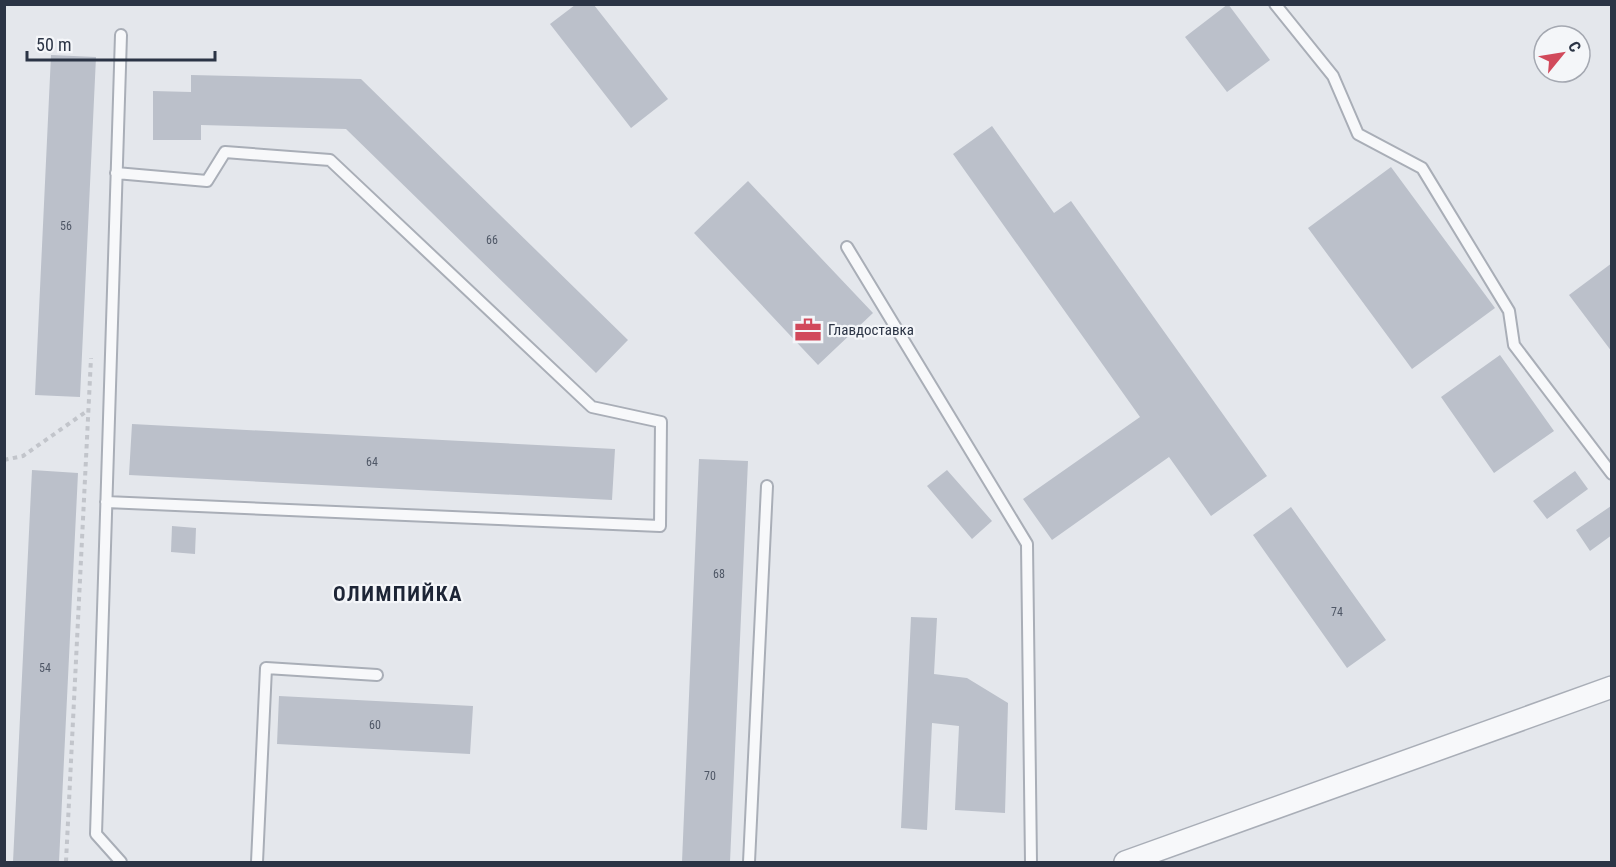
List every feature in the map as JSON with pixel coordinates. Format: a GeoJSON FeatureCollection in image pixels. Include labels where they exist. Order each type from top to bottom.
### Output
{"type":"FeatureCollection","features":[{"type":"Feature","properties":{"kind":"street"},"geometry":{"type":"LineString","coordinates":[[1125,862],[1611,687]]}},
{"type":"Feature","properties":{"kind":"lane"},"geometry":{"type":"LineString","coordinates":[[1275,4],[1333,76],[1358,135],[1422,168],[1509,311],[1514,345],[1611,474]]}},
{"type":"Feature","properties":{"kind":"lane"},"geometry":{"type":"LineString","coordinates":[[121,36],[96,834],[121,862]]}},
{"type":"Feature","properties":{"kind":"lane"},"geometry":{"type":"LineString","coordinates":[[106,502],[660,526],[661,422],[592,407],[330,160],[225,152],[207,181],[116,173]]}},
{"type":"Feature","properties":{"kind":"lane"},"geometry":{"type":"LineString","coordinates":[[847,247],[1027,544],[1031,862]]}},
{"type":"Feature","properties":{"kind":"lane"},"geometry":{"type":"LineString","coordinates":[[750,862],[767,486]]}},
{"type":"Feature","properties":{"kind":"lane"},"geometry":{"type":"LineString","coordinates":[[257,862],[266,668],[377,675]]}},
{"type":"Feature","properties":{"kind":"path"},"geometry":{"type":"LineString","coordinates":[[66,862],[91,352]]}},
{"type":"Feature","properties":{"kind":"path"},"geometry":{"type":"LineString","coordinates":[[4,460],[23,456],[88,411]]}},
{"type":"Feature","properties":{"kind":"building"},"geometry":{"type":"Polygon","coordinates":[[[1228,4],[1270,60],[1227,92],[1185,37],[1228,4]]]}},
{"type":"Feature","properties":{"kind":"building"},"geometry":{"type":"Polygon","coordinates":[[[575,5],[594,5],[668,99],[631,128],[550,24],[575,5]]]}},
{"type":"Feature","properties":{"kind":"building"},"geometry":{"type":"Polygon","coordinates":[[[51,55],[96,57],[80,397],[35,395],[51,55]]]}},
{"type":"Feature","properties":{"kind":"building"},"geometry":{"type":"Polygon","coordinates":[[[191,75],[361,79],[628,340],[596,373],[346,129],[201,125],[201,140],[153,140],[153,91],[191,92],[191,75]]]}},
{"type":"Feature","properties":{"kind":"building"},"geometry":{"type":"Polygon","coordinates":[[[992,126],[1054,213],[1071,201],[1267,476],[1211,516],[1169,457],[1052,540],[1023,499],[1140,417],[953,154],[992,126]]]}},
{"type":"Feature","properties":{"kind":"building"},"geometry":{"type":"Polygon","coordinates":[[[1391,167],[1495,308],[1412,369],[1308,228],[1391,167]]]}},
{"type":"Feature","properties":{"kind":"building"},"geometry":{"type":"Polygon","coordinates":[[[748,181],[873,313],[818,365],[694,233],[748,181]]]}},
{"type":"Feature","properties":{"kind":"building"},"geometry":{"type":"Polygon","coordinates":[[[1612,263],[1612,352],[1569,295],[1612,263]]]}},
{"type":"Feature","properties":{"kind":"building"},"geometry":{"type":"Polygon","coordinates":[[[1500,355],[1554,431],[1494,473],[1441,397],[1500,355]]]}},
{"type":"Feature","properties":{"kind":"building"},"geometry":{"type":"Polygon","coordinates":[[[132,424],[615,449],[612,500],[129,475],[132,424]]]}},
{"type":"Feature","properties":{"kind":"building"},"geometry":{"type":"Polygon","coordinates":[[[699,459],[748,461],[730,862],[682,862],[699,459]]]}},
{"type":"Feature","properties":{"kind":"building"},"geometry":{"type":"Polygon","coordinates":[[[32,470],[78,473],[59,862],[13,862],[32,470]]]}},
{"type":"Feature","properties":{"kind":"building"},"geometry":{"type":"Polygon","coordinates":[[[947,470],[992,521],[972,539],[927,486],[947,470]]]}},
{"type":"Feature","properties":{"kind":"building"},"geometry":{"type":"Polygon","coordinates":[[[1575,471],[1588,489],[1547,519],[1533,501],[1575,471]]]}},
{"type":"Feature","properties":{"kind":"building"},"geometry":{"type":"Polygon","coordinates":[[[1611,506],[1612,535],[1590,551],[1576,530],[1611,506]]]}},
{"type":"Feature","properties":{"kind":"building"},"geometry":{"type":"Polygon","coordinates":[[[1291,507],[1386,640],[1347,668],[1253,535],[1291,507]]]}},
{"type":"Feature","properties":{"kind":"building"},"geometry":{"type":"Polygon","coordinates":[[[172,526],[196,528],[195,554],[171,552],[172,526]]]}},
{"type":"Feature","properties":{"kind":"building"},"geometry":{"type":"Polygon","coordinates":[[[911,617],[937,618],[934,674],[967,678],[1008,703],[1005,813],[955,810],[959,726],[932,723],[927,830],[901,828],[911,617]]]}},
{"type":"Feature","properties":{"kind":"building"},"geometry":{"type":"Polygon","coordinates":[[[279,696],[473,706],[470,754],[277,744],[279,696]]]}},
{"type":"Feature","properties":{"kind":"place","name":"Главдоставка"},"geometry":{"type":"Point","coordinates":[808,330]}},
{"type":"Feature","properties":{"kind":"district","name":"ОЛИМПИЙКА"},"geometry":{"type":"Point","coordinates":[398,594]}}]}
